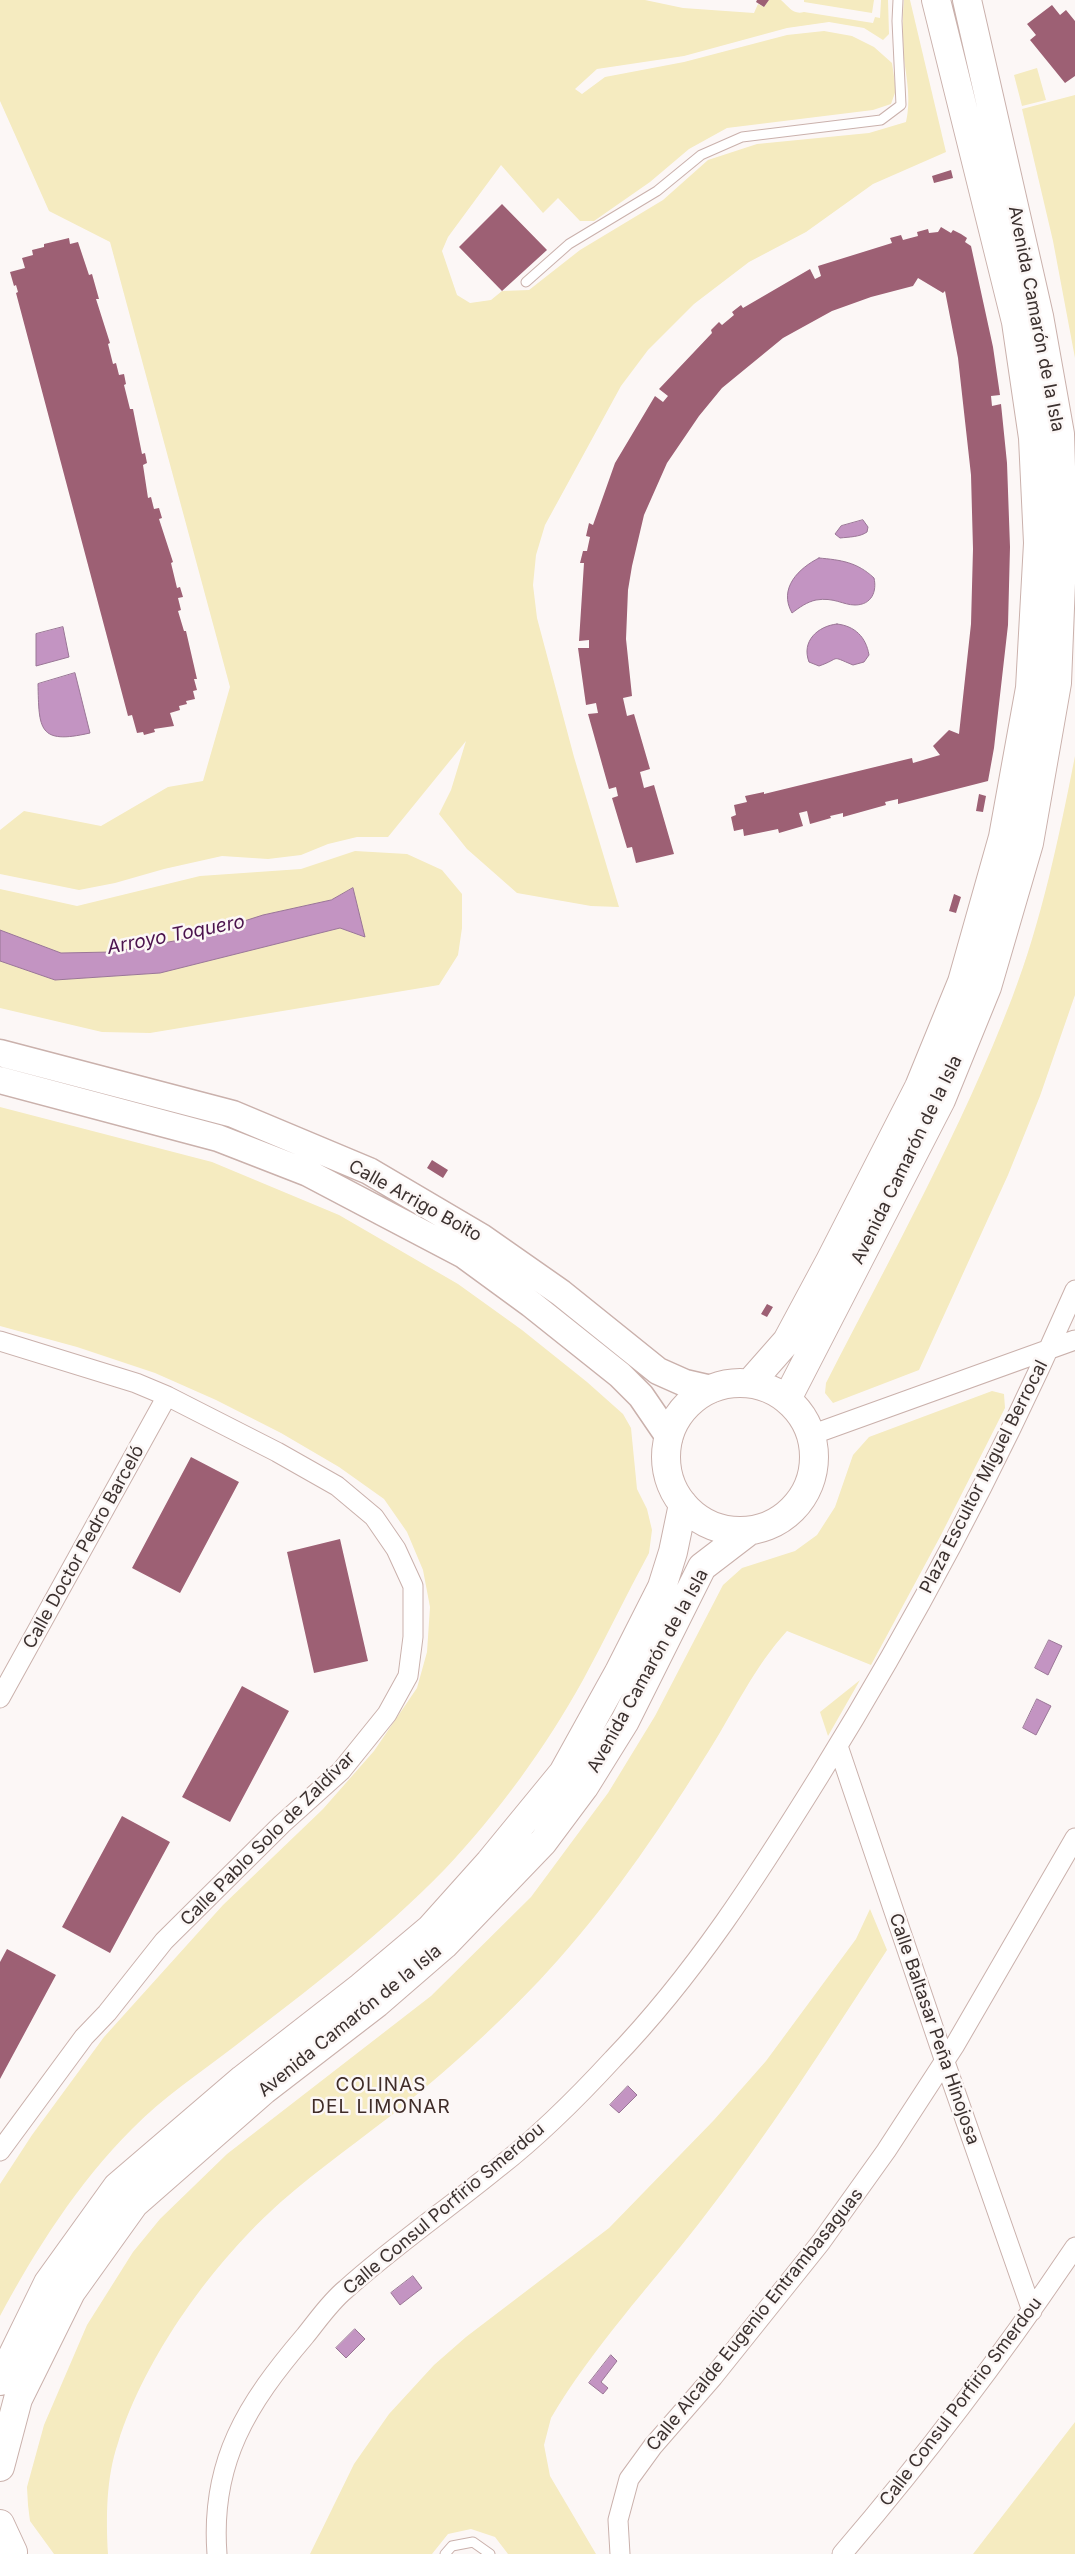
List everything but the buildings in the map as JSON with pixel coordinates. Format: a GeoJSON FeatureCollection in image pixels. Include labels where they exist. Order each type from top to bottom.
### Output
{"type":"FeatureCollection","features":[{"type":"Feature","properties":{"kind":"main road","name":"Avenida Camarón de la Isla"},"geometry":{"type":"LineString","coordinates":[[750,1383],[787,1341],[919,1087],[962,982],[1003,837],[1030,688],[1038,543],[1033,438],[1016,322],[936,0]]}},
{"type":"Feature","properties":{"kind":"main road","name":"Avenida Camarón de la Isla"},"geometry":{"type":"LineString","coordinates":[[787,1399],[940,1100],[987,988],[1029,843],[1056,683],[1063,533],[1060,434],[1040,316],[967,0]]}},
{"type":"Feature","properties":{"kind":"main road","name":"Calle Arrigo Boito"},"geometry":{"type":"LineString","coordinates":[[0,1053],[233,1114],[369,1171],[481,1237],[561,1294],[658,1371],[685,1383],[711,1389]]}},
{"type":"Feature","properties":{"kind":"main road","name":"Calle Arrigo Boito"},"geometry":{"type":"LineString","coordinates":[[0,1080],[218,1138],[308,1173],[464,1255],[531,1304],[620,1375],[641,1396],[669,1437]]}},
{"type":"Feature","properties":{"kind":"main road"},"geometry":{"type":"LineString","coordinates":[[730,1383],[750,1383],[770,1388],[787,1399],[802,1415],[811,1435],[814,1461],[809,1486],[794,1508],[774,1523],[749,1531],[724,1529],[702,1520],[683,1504],[672,1484],[666,1461],[669,1437],[675,1422],[684,1408],[711,1389],[730,1383]]}},
{"type":"Feature","properties":{"kind":"main road","name":"Avenida Camarón de la Isla"},"geometry":{"type":"LineString","coordinates":[[0,2381],[48,2283],[117,2187],[243,2079],[360,1987],[430,1928],[490,1862],[563,1773],[592,1723],[662,1587],[674,1552],[683,1504]]}},
{"type":"Feature","properties":{"kind":"main road","name":"Avenida Camarón de la Isla"},"geometry":{"type":"LineString","coordinates":[[0,2467],[18,2399],[71,2292],[134,2204],[264,2090],[377,2003],[444,1945],[543,1842],[584,1787],[625,1721],[702,1567],[749,1531]]}},
{"type":"Feature","properties":{"kind":"main road"},"geometry":{"type":"LineString","coordinates":[[0,2524],[9,2550]]}},
{"type":"Feature","properties":{"kind":"street"},"geometry":{"type":"LineString","coordinates":[[1048,1349],[1075,1290]]}},
{"type":"Feature","properties":{"kind":"street"},"geometry":{"type":"LineString","coordinates":[[1048,1349],[1075,1340]]}},
{"type":"Feature","properties":{"kind":"street","name":"Calle Pablo Solo de Zaldívar"},"geometry":{"type":"LineString","coordinates":[[0,1341],[136,1383],[167,1396],[278,1452],[329,1481],[374,1517],[396,1549],[413,1586],[414,1637],[408,1676],[387,1714],[340,1771],[282,1824],[164,1941],[107,2013],[84,2037],[0,2151]]}},
{"type":"Feature","properties":{"kind":"street","name":"Plaza Escultor Miguel Berrocal"},"geometry":{"type":"LineString","coordinates":[[811,1435],[1048,1349]]}},
{"type":"Feature","properties":{"kind":"street","name":"Plaza Escultor Miguel Berrocal"},"geometry":{"type":"LineString","coordinates":[[838,1746],[939,1567],[989,1473],[1048,1349]]}},
{"type":"Feature","properties":{"kind":"street","name":"Calle Doctor Pedro Barceló"},"geometry":{"type":"LineString","coordinates":[[0,1698],[167,1396]]}},
{"type":"Feature","properties":{"kind":"street","name":"Calle Baltasar Peña Hinojosa"},"geometry":{"type":"LineString","coordinates":[[838,1746],[1032,2311]]}},
{"type":"Feature","properties":{"kind":"street","name":"Calle Consul Porfirio Smerdou"},"geometry":{"type":"LineString","coordinates":[[217,2554],[214,2522],[226,2458],[240,2428],[277,2368],[342,2292],[429,2220],[501,2166],[615,2058],[665,2001],[706,1949],[748,1890],[838,1746]]}},
{"type":"Feature","properties":{"kind":"street","name":"Calle Alcalde Eugenio Entrambasaguas"},"geometry":{"type":"LineString","coordinates":[[620,2554],[618,2520],[629,2479],[653,2446],[713,2377],[821,2242],[886,2152],[945,2062],[1075,1838]]}},
{"type":"Feature","properties":{"kind":"street","name":"Calle Consul Porfirio Smerdou"},"geometry":{"type":"LineString","coordinates":[[842,2554],[948,2425],[1032,2311],[1075,2247]]}},
{"type":"Feature","properties":{"kind":"lane"},"geometry":{"type":"LineString","coordinates":[[526,282],[569,244],[657,191],[701,155],[742,137],[880,120],[901,105],[897,21],[898,0]]}},
{"type":"Feature","properties":{"kind":"lane"},"geometry":{"type":"LineString","coordinates":[[445,2554],[452,2546],[473,2542],[490,2554]]}},
{"type":"Feature","properties":{"kind":"shaded area"},"geometry":{"type":"Polygon","coordinates":[[[0,0],[645,0],[683,8],[754,13],[758,4],[764,7],[769,0],[781,0],[791,10],[800,13],[804,12],[873,23],[875,17],[880,18],[881,0],[888,0],[889,34],[883,40],[864,28],[829,22],[787,28],[684,56],[597,69],[575,89],[582,94],[605,77],[684,62],[787,35],[824,31],[852,36],[874,47],[892,63],[896,90],[891,104],[873,110],[727,128],[689,149],[650,182],[594,221],[580,221],[558,198],[543,213],[501,165],[448,237],[442,251],[457,295],[470,303],[491,300],[502,291],[529,290],[580,250],[663,200],[708,160],[757,144],[869,133],[906,122],[908,98],[904,59],[903,15],[904,0],[910,0],[946,152],[873,184],[806,232],[749,262],[694,304],[648,350],[621,386],[545,525],[536,555],[533,585],[537,618],[574,757],[619,907],[591,906],[517,893],[467,849],[439,814],[451,790],[466,741],[388,837],[357,837],[328,844],[301,855],[268,859],[222,856],[164,869],[115,883],[79,890],[0,874],[0,830],[24,811],[101,826],[168,787],[203,781],[230,687],[110,242],[49,211],[0,101],[0,0]]]}},
{"type":"Feature","properties":{"kind":"shaded area"},"geometry":{"type":"Polygon","coordinates":[[[804,0],[874,0],[872,13],[804,2],[804,0]]]}},
{"type":"Feature","properties":{"kind":"shaded area"},"geometry":{"type":"Polygon","coordinates":[[[1037,68],[1046,100],[1022,106],[1014,75],[1037,68]]]}},
{"type":"Feature","properties":{"kind":"shaded area"},"geometry":{"type":"Polygon","coordinates":[[[1075,95],[1075,358],[1053,241],[1022,109],[1075,95]]]}},
{"type":"Feature","properties":{"kind":"shaded area"},"geometry":{"type":"Polygon","coordinates":[[[863,520],[868,527],[867,532],[864,534],[840,538],[835,534],[841,526],[863,520]]]}},
{"type":"Feature","properties":{"kind":"shaded area"},"geometry":{"type":"Polygon","coordinates":[[[819,558],[855,565],[874,578],[875,588],[869,600],[866,603],[851,605],[833,600],[816,600],[792,613],[788,604],[789,587],[804,567],[819,558]]]}},
{"type":"Feature","properties":{"kind":"shaded area"},"geometry":{"type":"Polygon","coordinates":[[[837,624],[849,627],[862,638],[869,655],[864,662],[853,665],[836,659],[819,666],[809,662],[807,647],[809,641],[818,631],[837,624]]]}},
{"type":"Feature","properties":{"kind":"shaded area"},"geometry":{"type":"Polygon","coordinates":[[[63,627],[69,657],[36,666],[36,634],[63,627]]]}},
{"type":"Feature","properties":{"kind":"shaded area"},"geometry":{"type":"Polygon","coordinates":[[[75,673],[90,733],[60,737],[51,735],[45,730],[41,722],[38,684],[75,673]]]}},
{"type":"Feature","properties":{"kind":"shaded area"},"geometry":{"type":"Polygon","coordinates":[[[1075,756],[1075,995],[1040,1096],[1008,1175],[919,1370],[833,1403],[825,1393],[826,1383],[948,1145],[992,1048],[1023,969],[1041,909],[1056,848],[1075,756]]]}},
{"type":"Feature","properties":{"kind":"shaded area"},"geometry":{"type":"Polygon","coordinates":[[[355,851],[407,854],[442,870],[462,894],[462,928],[458,955],[439,985],[150,1033],[102,1032],[0,1008],[0,961],[55,980],[160,973],[340,928],[364,937],[353,888],[331,900],[263,915],[191,938],[112,952],[61,953],[0,930],[0,889],[77,906],[200,876],[301,869],[355,851]]]}},
{"type":"Feature","properties":{"kind":"shaded area"},"geometry":{"type":"Polygon","coordinates":[[[353,888],[365,937],[340,928],[160,973],[55,980],[0,961],[0,930],[61,953],[112,952],[191,938],[263,915],[331,900],[353,888]]]}},
{"type":"Feature","properties":{"kind":"shaded area"},"geometry":{"type":"Polygon","coordinates":[[[0,1107],[212,1162],[339,1215],[458,1284],[522,1330],[587,1382],[623,1414],[631,1428],[637,1489],[647,1509],[652,1530],[649,1553],[569,1705],[520,1779],[465,1848],[421,1893],[370,1939],[290,2004],[169,2096],[132,2129],[112,2150],[59,2218],[28,2266],[0,2316],[0,2184],[32,2135],[104,2037],[223,1905],[323,1809],[374,1751],[417,1688],[427,1652],[430,1607],[423,1570],[407,1532],[384,1499],[339,1467],[281,1433],[216,1400],[155,1373],[77,1347],[0,1326],[0,1107]]]}},
{"type":"Feature","properties":{"kind":"shaded area"},"geometry":{"type":"Polygon","coordinates":[[[992,1391],[1004,1394],[1005,1408],[941,1535],[871,1665],[787,1631],[755,1673],[693,1777],[639,1858],[600,1910],[558,1960],[503,2018],[444,2072],[282,2201],[231,2252],[207,2281],[164,2344],[145,2377],[118,2443],[109,2484],[108,2554],[54,2554],[30,2521],[27,2487],[44,2425],[87,2325],[133,2252],[160,2219],[227,2154],[431,1996],[531,1897],[608,1793],[655,1716],[723,1585],[742,1568],[795,1551],[817,1535],[835,1507],[853,1455],[869,1437],[992,1391]]]}},
{"type":"Feature","properties":{"kind":"shaded area"},"geometry":{"type":"Polygon","coordinates":[[[1049,1640],[1062,1646],[1048,1675],[1035,1668],[1049,1640]]]}},
{"type":"Feature","properties":{"kind":"shaded area"},"geometry":{"type":"Polygon","coordinates":[[[860,1680],[828,1736],[820,1712],[860,1680]]]}},
{"type":"Feature","properties":{"kind":"shaded area"},"geometry":{"type":"Polygon","coordinates":[[[1037,1699],[1051,1706],[1036,1735],[1023,1728],[1037,1699]]]}},
{"type":"Feature","properties":{"kind":"shaded area"},"geometry":{"type":"Polygon","coordinates":[[[870,1909],[887,1950],[749,2156],[700,2222],[603,2342],[551,2418],[544,2445],[550,2476],[596,2554],[508,2554],[495,2537],[471,2529],[448,2534],[432,2554],[310,2554],[354,2464],[389,2414],[434,2365],[466,2337],[609,2228],[714,2120],[766,2061],[856,1939],[870,1909]]]}},
{"type":"Feature","properties":{"kind":"shaded area"},"geometry":{"type":"Polygon","coordinates":[[[628,2086],[637,2095],[619,2113],[610,2105],[628,2086]]]}},
{"type":"Feature","properties":{"kind":"shaded area"},"geometry":{"type":"Polygon","coordinates":[[[413,2276],[422,2288],[400,2305],[391,2293],[413,2276]]]}},
{"type":"Feature","properties":{"kind":"shaded area"},"geometry":{"type":"Polygon","coordinates":[[[355,2329],[365,2339],[346,2358],[336,2348],[355,2329]]]}},
{"type":"Feature","properties":{"kind":"shaded area"},"geometry":{"type":"Polygon","coordinates":[[[611,2355],[617,2361],[601,2382],[608,2388],[603,2394],[589,2383],[611,2355]]]}},
{"type":"Feature","properties":{"kind":"shaded area"},"geometry":{"type":"Polygon","coordinates":[[[1075,2422],[1075,2554],[973,2554],[1075,2422]]]}},
{"type":"Feature","properties":{"kind":"district","name":"COLINAS DEL LIMONAR"},"geometry":{"type":"Point","coordinates":[381,2096]}},
{"type":"Feature","properties":{"kind":"water label","name":"Arroyo Toquero"},"geometry":{"type":"Point","coordinates":[176,935]}}]}
